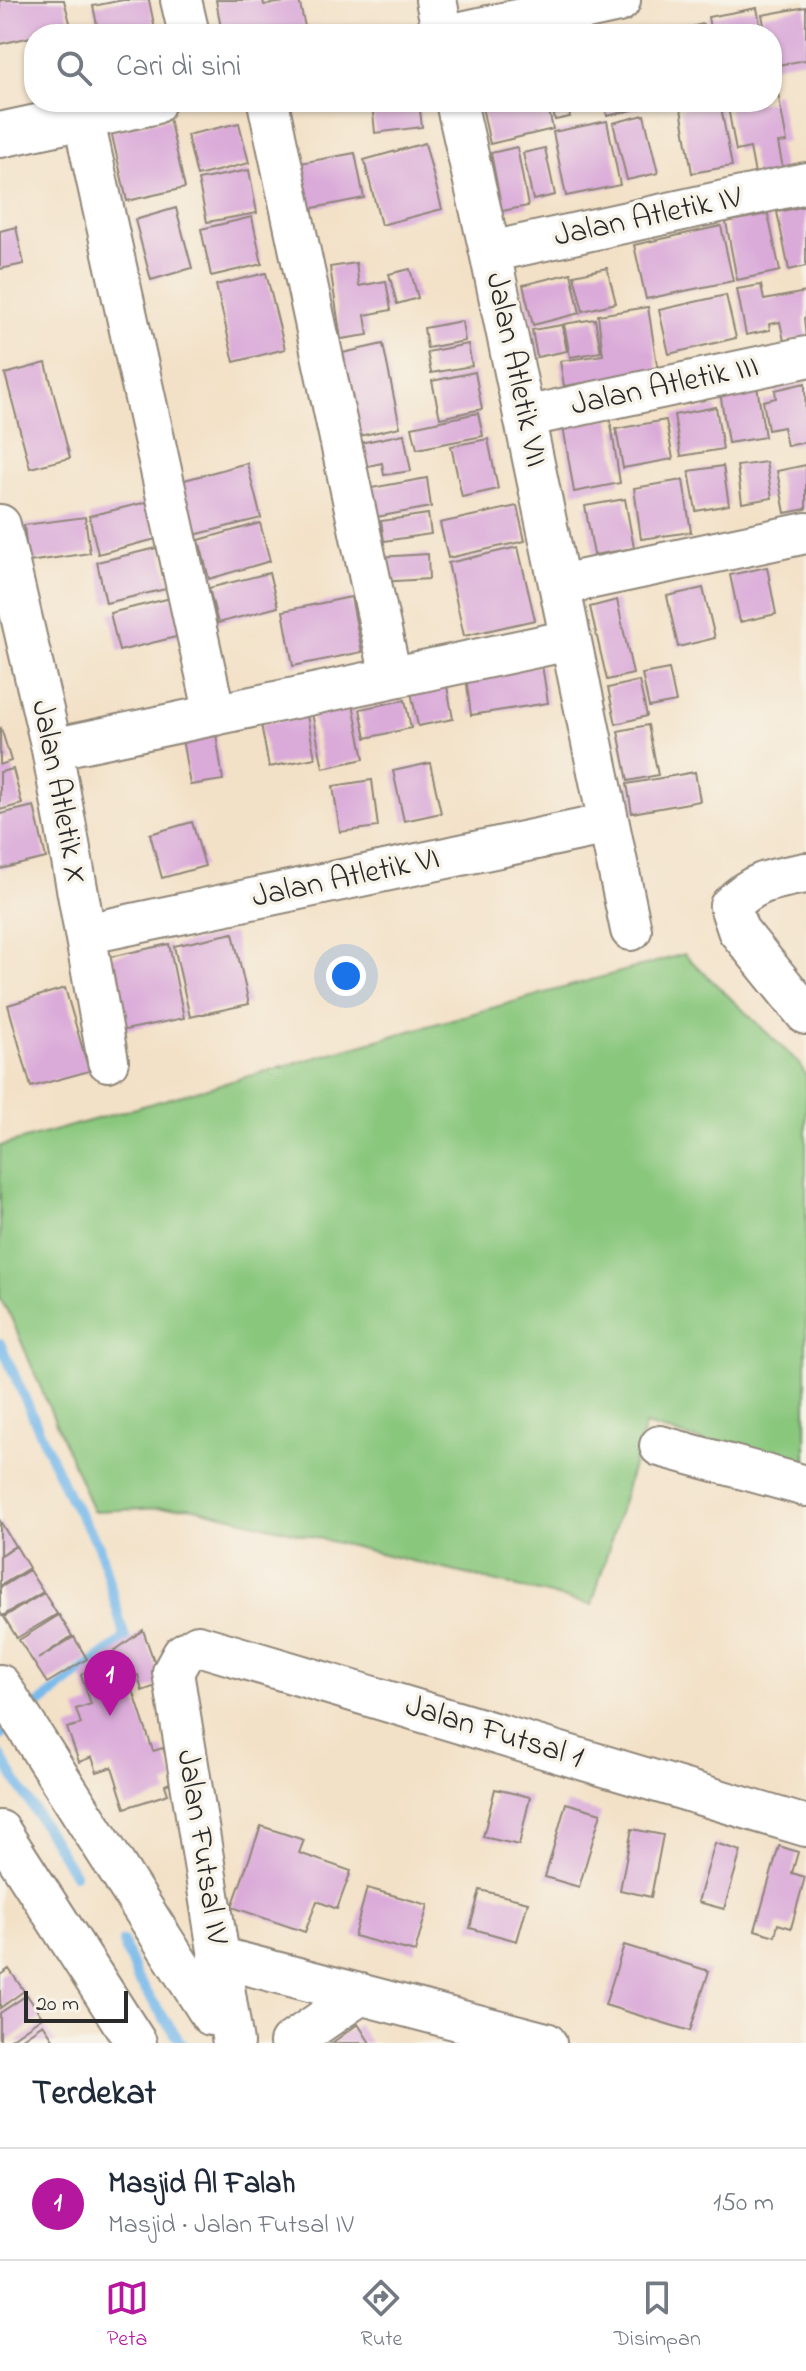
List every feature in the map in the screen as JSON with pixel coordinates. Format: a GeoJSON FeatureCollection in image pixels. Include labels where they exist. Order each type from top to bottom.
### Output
{"type":"FeatureCollection","features":[{"type":"Feature","properties":{"kind":"main road"},"geometry":{"type":"LineString","coordinates":[[508,24],[618,0]]}},
{"type":"Feature","properties":{"kind":"main road"},"geometry":{"type":"LineString","coordinates":[[0,135],[106,112]]}},
{"type":"Feature","properties":{"kind":"street"},"geometry":{"type":"LineString","coordinates":[[181,0],[187,24]]}},
{"type":"Feature","properties":{"kind":"street"},"geometry":{"type":"LineString","coordinates":[[436,0],[441,24]]}},
{"type":"Feature","properties":{"kind":"street"},"geometry":{"type":"LineString","coordinates":[[270,112],[391,677]]}},
{"type":"Feature","properties":{"kind":"street","name":"Jalan Atletik VII"},"geometry":{"type":"LineString","coordinates":[[458,112],[631,930]]}},
{"type":"Feature","properties":{"kind":"street"},"geometry":{"type":"LineString","coordinates":[[83,117],[215,715]]}},
{"type":"Feature","properties":{"kind":"street","name":"Jalan Atletik IV"},"geometry":{"type":"LineString","coordinates":[[490,252],[806,183]]}},
{"type":"Feature","properties":{"kind":"street","name":"Jalan Atletik III"},"geometry":{"type":"LineString","coordinates":[[524,417],[806,357]]}},
{"type":"Feature","properties":{"kind":"street"},"geometry":{"type":"LineString","coordinates":[[560,585],[806,533]]}},
{"type":"Feature","properties":{"kind":"street","name":"Jalan Atletik X"},"geometry":{"type":"LineString","coordinates":[[3,550],[52,749],[108,1061]]}},
{"type":"Feature","properties":{"kind":"street"},"geometry":{"type":"LineString","coordinates":[[52,749],[570,640]]}},
{"type":"Feature","properties":{"kind":"street","name":"Jalan Atletik VI"},"geometry":{"type":"LineString","coordinates":[[85,934],[608,824]]}},
{"type":"Feature","properties":{"kind":"street"},"geometry":{"type":"LineString","coordinates":[[806,873],[770,879],[744,891],[730,906],[738,930],[806,1014]]}},
{"type":"Feature","properties":{"kind":"street"},"geometry":{"type":"LineString","coordinates":[[660,1446],[806,1486]]}},
{"type":"Feature","properties":{"kind":"street","name":"Jalan Futsal 1"},"geometry":{"type":"LineString","coordinates":[[183,1654],[198,1645],[806,1826]]}},
{"type":"Feature","properties":{"kind":"street","name":"Jalan Futsal IV"},"geometry":{"type":"LineString","coordinates":[[183,1654],[173,1672],[218,1957],[222,2029]]}},
{"type":"Feature","properties":{"kind":"street"},"geometry":{"type":"LineString","coordinates":[[0,1685],[116,1870],[222,2029]]}},
{"type":"Feature","properties":{"kind":"street"},"geometry":{"type":"LineString","coordinates":[[0,1831],[136,2043]]}},
{"type":"Feature","properties":{"kind":"street"},"geometry":{"type":"LineString","coordinates":[[218,1957],[546,2043]]}},
{"type":"Feature","properties":{"kind":"street"},"geometry":{"type":"LineString","coordinates":[[290,2043],[361,1994]]}},
{"type":"Feature","properties":{"kind":"green space"},"geometry":{"type":"Polygon","coordinates":[[[684,954],[800,1064],[806,1076],[806,1470],[645,1425],[592,1605],[190,1507],[93,1511],[10,1315],[0,1299],[0,1146],[684,954]]]}},
{"type":"Feature","properties":{"kind":"building"},"geometry":{"type":"Polygon","coordinates":[[[0,0],[64,0],[70,24],[24,24],[24,39],[0,44],[0,0]]]}},
{"type":"Feature","properties":{"kind":"building"},"geometry":{"type":"Polygon","coordinates":[[[123,0],[149,0],[154,24],[97,24],[93,6],[123,0]]]}},
{"type":"Feature","properties":{"kind":"building"},"geometry":{"type":"Polygon","coordinates":[[[216,0],[263,0],[264,5],[299,0],[304,24],[220,24],[216,0]]]}},
{"type":"Feature","properties":{"kind":"building"},"geometry":{"type":"Polygon","coordinates":[[[806,7],[806,60],[782,64],[782,24],[764,24],[762,15],[806,7]]]}},
{"type":"Feature","properties":{"kind":"building"},"geometry":{"type":"Polygon","coordinates":[[[757,8],[760,24],[709,24],[708,17],[757,8]]]}},
{"type":"Feature","properties":{"kind":"building"},"geometry":{"type":"Polygon","coordinates":[[[373,112],[420,112],[422,127],[375,133],[373,112]]]}},
{"type":"Feature","properties":{"kind":"building"},"geometry":{"type":"Polygon","coordinates":[[[483,112],[549,112],[553,129],[490,144],[483,112]]]}},
{"type":"Feature","properties":{"kind":"building"},"geometry":{"type":"Polygon","coordinates":[[[553,112],[569,112],[570,117],[555,120],[553,112]]]}},
{"type":"Feature","properties":{"kind":"building"},"geometry":{"type":"Polygon","coordinates":[[[682,112],[722,112],[732,166],[692,173],[682,112]]]}},
{"type":"Feature","properties":{"kind":"building"},"geometry":{"type":"Polygon","coordinates":[[[729,112],[781,112],[787,142],[778,143],[784,173],[756,179],[750,148],[736,151],[729,112]]]}},
{"type":"Feature","properties":{"kind":"building"},"geometry":{"type":"Polygon","coordinates":[[[644,115],[658,173],[627,180],[613,123],[644,115]]]}},
{"type":"Feature","properties":{"kind":"building"},"geometry":{"type":"Polygon","coordinates":[[[169,118],[185,188],[127,201],[111,131],[169,118]]]}},
{"type":"Feature","properties":{"kind":"building"},"geometry":{"type":"Polygon","coordinates":[[[607,121],[620,185],[566,196],[553,132],[607,121]]]}},
{"type":"Feature","properties":{"kind":"building"},"geometry":{"type":"Polygon","coordinates":[[[239,123],[249,163],[197,176],[187,135],[239,123]]]}},
{"type":"Feature","properties":{"kind":"building"},"geometry":{"type":"Polygon","coordinates":[[[425,143],[442,209],[381,225],[364,160],[425,143]]]}},
{"type":"Feature","properties":{"kind":"building"},"geometry":{"type":"Polygon","coordinates":[[[517,147],[528,206],[502,211],[491,153],[517,147]]]}},
{"type":"Feature","properties":{"kind":"building"},"geometry":{"type":"Polygon","coordinates":[[[545,148],[555,195],[533,200],[523,153],[545,148]]]}},
{"type":"Feature","properties":{"kind":"building"},"geometry":{"type":"Polygon","coordinates":[[[355,153],[364,198],[303,210],[295,164],[355,153]]]}},
{"type":"Feature","properties":{"kind":"building"},"geometry":{"type":"Polygon","coordinates":[[[249,170],[257,213],[207,222],[198,180],[249,170]]]}},
{"type":"Feature","properties":{"kind":"building"},"geometry":{"type":"Polygon","coordinates":[[[806,206],[806,266],[789,270],[777,212],[806,206]]]}},
{"type":"Feature","properties":{"kind":"building"},"geometry":{"type":"Polygon","coordinates":[[[176,208],[192,268],[151,280],[135,220],[176,208]]]}},
{"type":"Feature","properties":{"kind":"building"},"geometry":{"type":"Polygon","coordinates":[[[768,214],[780,271],[737,280],[726,222],[768,214]]]}},
{"type":"Feature","properties":{"kind":"building"},"geometry":{"type":"Polygon","coordinates":[[[252,217],[262,264],[211,276],[201,229],[252,217]]]}},
{"type":"Feature","properties":{"kind":"building"},"geometry":{"type":"Polygon","coordinates":[[[721,226],[733,281],[646,299],[634,245],[721,226]]]}},
{"type":"Feature","properties":{"kind":"building"},"geometry":{"type":"Polygon","coordinates":[[[16,227],[24,264],[0,269],[0,231],[16,227]]]}},
{"type":"Feature","properties":{"kind":"building"},"geometry":{"type":"Polygon","coordinates":[[[356,263],[359,286],[386,281],[391,310],[365,315],[368,335],[341,339],[330,267],[356,263]]]}},
{"type":"Feature","properties":{"kind":"building"},"geometry":{"type":"Polygon","coordinates":[[[607,268],[616,303],[583,311],[574,275],[607,268]]]}},
{"type":"Feature","properties":{"kind":"building"},"geometry":{"type":"Polygon","coordinates":[[[410,269],[418,298],[397,304],[389,274],[410,269]]]}},
{"type":"Feature","properties":{"kind":"building"},"geometry":{"type":"Polygon","coordinates":[[[266,273],[285,349],[234,362],[216,285],[266,273]]]}},
{"type":"Feature","properties":{"kind":"building"},"geometry":{"type":"Polygon","coordinates":[[[571,273],[580,313],[533,325],[523,285],[571,273]]]}},
{"type":"Feature","properties":{"kind":"building"},"geometry":{"type":"Polygon","coordinates":[[[761,285],[764,300],[806,292],[806,338],[784,341],[780,322],[769,324],[770,330],[746,335],[737,289],[761,285]]]}},
{"type":"Feature","properties":{"kind":"building"},"geometry":{"type":"Polygon","coordinates":[[[726,295],[736,338],[669,354],[659,310],[726,295]]]}},
{"type":"Feature","properties":{"kind":"building"},"geometry":{"type":"Polygon","coordinates":[[[648,307],[658,371],[564,386],[560,361],[603,355],[598,315],[648,307]]]}},
{"type":"Feature","properties":{"kind":"building"},"geometry":{"type":"Polygon","coordinates":[[[595,319],[601,352],[570,357],[564,324],[595,319]]]}},
{"type":"Feature","properties":{"kind":"building"},"geometry":{"type":"Polygon","coordinates":[[[462,321],[465,341],[427,348],[424,328],[462,321]]]}},
{"type":"Feature","properties":{"kind":"building"},"geometry":{"type":"Polygon","coordinates":[[[562,325],[567,351],[537,357],[532,330],[562,325]]]}},
{"type":"Feature","properties":{"kind":"building"},"geometry":{"type":"Polygon","coordinates":[[[383,344],[400,427],[355,437],[338,354],[383,344]]]}},
{"type":"Feature","properties":{"kind":"building"},"geometry":{"type":"Polygon","coordinates":[[[468,344],[472,366],[431,373],[427,352],[468,344]]]}},
{"type":"Feature","properties":{"kind":"building"},"geometry":{"type":"Polygon","coordinates":[[[46,363],[70,458],[30,468],[5,374],[46,363]]]}},
{"type":"Feature","properties":{"kind":"building"},"geometry":{"type":"Polygon","coordinates":[[[475,372],[482,409],[440,418],[432,381],[475,372]]]}},
{"type":"Feature","properties":{"kind":"building"},"geometry":{"type":"Polygon","coordinates":[[[805,383],[806,442],[787,446],[783,427],[768,430],[763,401],[776,398],[775,390],[805,383]]]}},
{"type":"Feature","properties":{"kind":"building"},"geometry":{"type":"Polygon","coordinates":[[[757,386],[765,437],[728,443],[720,392],[757,386]]]}},
{"type":"Feature","properties":{"kind":"building"},"geometry":{"type":"Polygon","coordinates":[[[716,407],[723,449],[681,456],[674,415],[716,407]]]}},
{"type":"Feature","properties":{"kind":"building"},"geometry":{"type":"Polygon","coordinates":[[[478,413],[483,436],[417,449],[412,427],[478,413]]]}},
{"type":"Feature","properties":{"kind":"building"},"geometry":{"type":"Polygon","coordinates":[[[610,418],[620,483],[574,492],[563,426],[610,418]]]}},
{"type":"Feature","properties":{"kind":"building"},"geometry":{"type":"Polygon","coordinates":[[[666,420],[673,459],[623,468],[616,429],[666,420]]]}},
{"type":"Feature","properties":{"kind":"building"},"geometry":{"type":"Polygon","coordinates":[[[404,434],[411,471],[384,475],[382,463],[359,468],[355,444],[404,434]]]}},
{"type":"Feature","properties":{"kind":"building"},"geometry":{"type":"Polygon","coordinates":[[[488,439],[498,489],[462,497],[451,446],[488,439]]]}},
{"type":"Feature","properties":{"kind":"building"},"geometry":{"type":"Polygon","coordinates":[[[766,462],[772,498],[742,503],[737,466],[766,462]]]}},
{"type":"Feature","properties":{"kind":"building"},"geometry":{"type":"Polygon","coordinates":[[[247,463],[261,518],[194,535],[181,481],[247,463]]]}},
{"type":"Feature","properties":{"kind":"building"},"geometry":{"type":"Polygon","coordinates":[[[806,465],[806,509],[785,513],[777,471],[806,465]]]}},
{"type":"Feature","properties":{"kind":"building"},"geometry":{"type":"Polygon","coordinates":[[[723,466],[729,505],[696,511],[689,471],[723,466]]]}},
{"type":"Feature","properties":{"kind":"building"},"geometry":{"type":"Polygon","coordinates":[[[427,478],[431,507],[371,518],[366,489],[427,478]]]}},
{"type":"Feature","properties":{"kind":"building"},"geometry":{"type":"Polygon","coordinates":[[[683,480],[691,532],[641,539],[634,488],[683,480]]]}},
{"type":"Feature","properties":{"kind":"building"},"geometry":{"type":"Polygon","coordinates":[[[625,499],[634,548],[594,555],[585,506],[625,499]]]}},
{"type":"Feature","properties":{"kind":"building"},"geometry":{"type":"Polygon","coordinates":[[[147,502],[156,539],[98,554],[89,516],[147,502]]]}},
{"type":"Feature","properties":{"kind":"building"},"geometry":{"type":"Polygon","coordinates":[[[517,506],[525,541],[448,558],[440,523],[517,506]]]}},
{"type":"Feature","properties":{"kind":"building"},"geometry":{"type":"Polygon","coordinates":[[[428,514],[431,534],[384,541],[381,521],[428,514]]]}},
{"type":"Feature","properties":{"kind":"building"},"geometry":{"type":"Polygon","coordinates":[[[85,517],[90,553],[28,562],[24,525],[85,517]]]}},
{"type":"Feature","properties":{"kind":"building"},"geometry":{"type":"Polygon","coordinates":[[[260,523],[270,561],[209,579],[199,540],[260,523]]]}},
{"type":"Feature","properties":{"kind":"building"},"geometry":{"type":"Polygon","coordinates":[[[161,547],[170,588],[106,603],[97,562],[161,547]]]}},
{"type":"Feature","properties":{"kind":"building"},"geometry":{"type":"Polygon","coordinates":[[[518,547],[535,620],[464,636],[448,563],[518,547]]]}},
{"type":"Feature","properties":{"kind":"building"},"geometry":{"type":"Polygon","coordinates":[[[428,554],[429,579],[379,582],[378,557],[428,554]]]}},
{"type":"Feature","properties":{"kind":"building"},"geometry":{"type":"Polygon","coordinates":[[[767,567],[776,614],[740,622],[730,575],[767,567]]]}},
{"type":"Feature","properties":{"kind":"building"},"geometry":{"type":"Polygon","coordinates":[[[269,573],[278,607],[218,623],[209,588],[269,573]]]}},
{"type":"Feature","properties":{"kind":"building"},"geometry":{"type":"Polygon","coordinates":[[[703,588],[715,638],[678,647],[667,596],[703,588]]]}},
{"type":"Feature","properties":{"kind":"building"},"geometry":{"type":"Polygon","coordinates":[[[175,597],[184,635],[119,651],[110,613],[175,597]]]}},
{"type":"Feature","properties":{"kind":"building"},"geometry":{"type":"Polygon","coordinates":[[[351,597],[362,652],[293,666],[283,611],[351,597]]]}},
{"type":"Feature","properties":{"kind":"building"},"geometry":{"type":"Polygon","coordinates":[[[617,600],[633,674],[607,680],[590,607],[617,600]]]}},
{"type":"Feature","properties":{"kind":"building"},"geometry":{"type":"Polygon","coordinates":[[[542,665],[548,703],[471,715],[466,677],[542,665]]]}},
{"type":"Feature","properties":{"kind":"building"},"geometry":{"type":"Polygon","coordinates":[[[669,669],[676,702],[649,707],[642,674],[669,669]]]}},
{"type":"Feature","properties":{"kind":"building"},"geometry":{"type":"Polygon","coordinates":[[[445,675],[453,719],[418,726],[409,682],[445,675]]]}},
{"type":"Feature","properties":{"kind":"building"},"geometry":{"type":"Polygon","coordinates":[[[639,681],[647,716],[616,724],[608,688],[639,681]]]}},
{"type":"Feature","properties":{"kind":"building"},"geometry":{"type":"Polygon","coordinates":[[[405,700],[411,728],[366,738],[360,709],[405,700]]]}},
{"type":"Feature","properties":{"kind":"building"},"geometry":{"type":"Polygon","coordinates":[[[353,704],[364,759],[323,768],[312,713],[353,704]]]}},
{"type":"Feature","properties":{"kind":"building"},"geometry":{"type":"Polygon","coordinates":[[[307,716],[315,758],[269,767],[261,724],[307,716]]]}},
{"type":"Feature","properties":{"kind":"building"},"geometry":{"type":"Polygon","coordinates":[[[648,725],[658,775],[628,781],[618,731],[648,725]]]}},
{"type":"Feature","properties":{"kind":"building"},"geometry":{"type":"Polygon","coordinates":[[[215,727],[223,780],[190,785],[181,733],[215,727]]]}},
{"type":"Feature","properties":{"kind":"building"},"geometry":{"type":"Polygon","coordinates":[[[0,729],[11,761],[0,765],[0,729]]]}},
{"type":"Feature","properties":{"kind":"building"},"geometry":{"type":"Polygon","coordinates":[[[430,763],[441,813],[404,821],[393,771],[430,763]]]}},
{"type":"Feature","properties":{"kind":"building"},"geometry":{"type":"Polygon","coordinates":[[[13,769],[22,804],[0,810],[0,772],[13,769]]]}},
{"type":"Feature","properties":{"kind":"building"},"geometry":{"type":"Polygon","coordinates":[[[695,772],[700,801],[632,813],[627,784],[695,772]]]}},
{"type":"Feature","properties":{"kind":"building"},"geometry":{"type":"Polygon","coordinates":[[[372,780],[378,827],[340,832],[333,786],[372,780]]]}},
{"type":"Feature","properties":{"kind":"building"},"geometry":{"type":"Polygon","coordinates":[[[34,806],[46,858],[0,869],[0,814],[34,806]]]}},
{"type":"Feature","properties":{"kind":"building"},"geometry":{"type":"Polygon","coordinates":[[[192,822],[205,866],[162,878],[150,834],[192,822]]]}},
{"type":"Feature","properties":{"kind":"building"},"geometry":{"type":"Polygon","coordinates":[[[233,933],[249,1004],[190,1017],[174,946],[233,933]]]}},
{"type":"Feature","properties":{"kind":"building"},"geometry":{"type":"Polygon","coordinates":[[[169,944],[184,1018],[115,1032],[100,959],[169,944]]]}},
{"type":"Feature","properties":{"kind":"building"},"geometry":{"type":"Polygon","coordinates":[[[65,988],[89,1071],[31,1087],[8,1005],[65,988]]]}},
{"type":"Feature","properties":{"kind":"building"},"geometry":{"type":"Polygon","coordinates":[[[0,1521],[15,1546],[0,1555],[0,1521]]]}},
{"type":"Feature","properties":{"kind":"building"},"geometry":{"type":"Polygon","coordinates":[[[16,1546],[29,1568],[0,1586],[0,1556],[16,1546]]]}},
{"type":"Feature","properties":{"kind":"building"},"geometry":{"type":"Polygon","coordinates":[[[29,1570],[43,1592],[2,1616],[0,1588],[29,1570]]]}},
{"type":"Feature","properties":{"kind":"building"},"geometry":{"type":"Polygon","coordinates":[[[44,1593],[57,1614],[17,1638],[4,1617],[44,1593]]]}},
{"type":"Feature","properties":{"kind":"building"},"geometry":{"type":"Polygon","coordinates":[[[59,1615],[72,1636],[38,1659],[74,1637],[87,1659],[47,1683],[19,1640],[59,1615]]]}},
{"type":"Feature","properties":{"kind":"building"},"geometry":{"type":"Polygon","coordinates":[[[143,1630],[162,1684],[142,1691],[138,1675],[129,1678],[153,1751],[163,1748],[174,1781],[165,1785],[168,1794],[125,1808],[112,1767],[97,1772],[92,1757],[79,1762],[67,1728],[81,1724],[76,1709],[91,1704],[81,1675],[143,1630]]]}},
{"type":"Feature","properties":{"kind":"building"},"geometry":{"type":"Polygon","coordinates":[[[495,1789],[530,1797],[519,1845],[483,1837],[495,1789]]]}},
{"type":"Feature","properties":{"kind":"building"},"geometry":{"type":"Polygon","coordinates":[[[566,1803],[601,1813],[579,1887],[545,1877],[566,1803]]]}},
{"type":"Feature","properties":{"kind":"building"},"geometry":{"type":"Polygon","coordinates":[[[261,1826],[304,1840],[299,1853],[351,1871],[337,1909],[317,1901],[305,1932],[232,1907],[261,1826]]]}},
{"type":"Feature","properties":{"kind":"building"},"geometry":{"type":"Polygon","coordinates":[[[632,1829],[663,1835],[651,1897],[620,1890],[632,1829]]]}},
{"type":"Feature","properties":{"kind":"building"},"geometry":{"type":"Polygon","coordinates":[[[715,1843],[741,1851],[724,1909],[698,1902],[715,1843]]]}},
{"type":"Feature","properties":{"kind":"building"},"geometry":{"type":"Polygon","coordinates":[[[779,1846],[798,1852],[792,1873],[805,1877],[791,1928],[778,1924],[775,1936],[755,1930],[779,1846]]]}},
{"type":"Feature","properties":{"kind":"building"},"geometry":{"type":"Polygon","coordinates":[[[367,1888],[428,1905],[415,1952],[354,1936],[367,1888]]]}},
{"type":"Feature","properties":{"kind":"building"},"geometry":{"type":"Polygon","coordinates":[[[480,1890],[528,1902],[517,1941],[470,1928],[480,1890]]]}},
{"type":"Feature","properties":{"kind":"building"},"geometry":{"type":"Polygon","coordinates":[[[624,1945],[709,1971],[690,2031],[605,2005],[624,1945]]]}},
{"type":"Feature","properties":{"kind":"building"},"geometry":{"type":"Polygon","coordinates":[[[9,1969],[24,1991],[0,2008],[0,1975],[9,1969]]]}},
{"type":"Feature","properties":{"kind":"building"},"geometry":{"type":"Polygon","coordinates":[[[27,1995],[42,2017],[5,2043],[0,2043],[0,2013],[27,1995]]]}},
{"type":"Feature","properties":{"kind":"building"},"geometry":{"type":"Polygon","coordinates":[[[43,2024],[56,2043],[15,2043],[43,2024]]]}},
{"type":"Feature","properties":{"kind":"building"},"geometry":{"type":"Polygon","coordinates":[[[358,2024],[370,2043],[332,2043],[358,2024]]]}},
{"type":"Feature","properties":{"kind":"waterway"},"geometry":{"type":"LineString","coordinates":[[0,1343],[69,1497],[99,1546],[125,1638],[35,1707]]}},
{"type":"Feature","properties":{"kind":"waterway"},"geometry":{"type":"LineString","coordinates":[[0,1755],[74,1874]]}},
{"type":"Feature","properties":{"kind":"waterway"},"geometry":{"type":"LineString","coordinates":[[123,1942],[137,1978],[181,2043]]}},
{"type":"Feature","properties":{"kind":"place","name":"Masjid Al Falah"},"geometry":{"type":"Point","coordinates":[110,1716]}}]}
